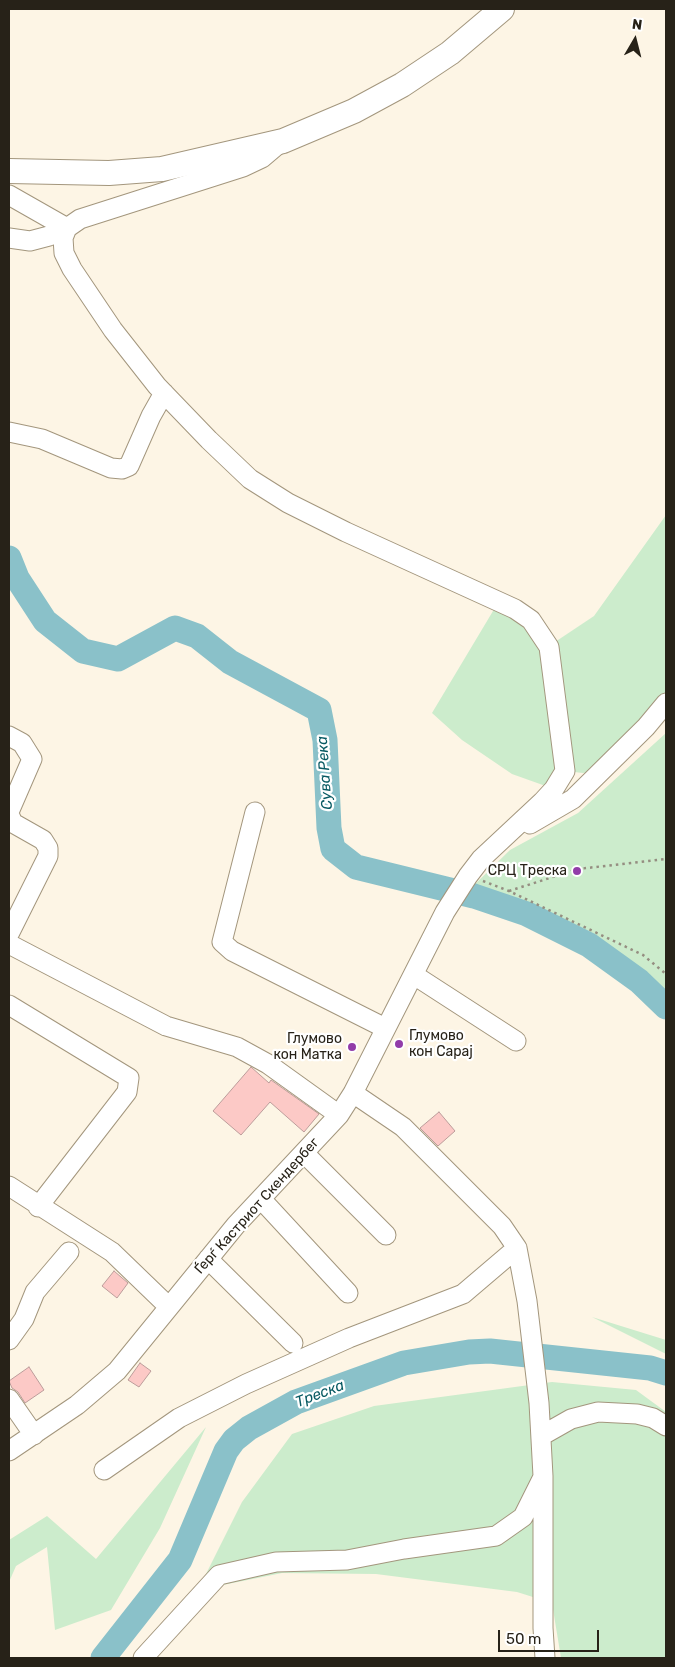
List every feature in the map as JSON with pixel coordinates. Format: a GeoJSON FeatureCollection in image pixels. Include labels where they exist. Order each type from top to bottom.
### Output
{"type":"FeatureCollection","features":[{"type":"Feature","properties":{"kind":"main road"},"geometry":{"type":"LineString","coordinates":[[9,171],[109,173],[162,170],[283,140],[354,111],[402,85],[450,53],[502,9]]}},
{"type":"Feature","properties":{"kind":"street"},"geometry":{"type":"LineString","coordinates":[[9,238],[30,241],[67,228],[80,219],[243,167],[262,158],[283,140]]}},
{"type":"Feature","properties":{"kind":"street"},"geometry":{"type":"LineString","coordinates":[[9,195],[67,228]]}},
{"type":"Feature","properties":{"kind":"street"},"geometry":{"type":"LineString","coordinates":[[67,228],[63,238],[64,253],[72,269],[113,330],[164,393],[208,440],[250,479],[288,503],[346,532],[515,609],[531,620],[549,646],[565,770],[554,789],[505,838]]}},
{"type":"Feature","properties":{"kind":"street"},"geometry":{"type":"LineString","coordinates":[[9,432],[42,439],[111,468],[122,469],[129,466],[151,416],[164,393]]}},
{"type":"Feature","properties":{"kind":"street"},"geometry":{"type":"LineString","coordinates":[[505,838],[573,799],[666,703]]}},
{"type":"Feature","properties":{"kind":"street"},"geometry":{"type":"LineString","coordinates":[[9,736],[22,743],[32,759],[9,813],[13,822],[43,840],[48,848],[48,856],[9,934]]}},
{"type":"Feature","properties":{"kind":"street"},"geometry":{"type":"LineString","coordinates":[[565,770],[583,773],[596,771],[608,763]]}},
{"type":"Feature","properties":{"kind":"street"},"geometry":{"type":"LineString","coordinates":[[255,812],[222,942],[232,952],[385,1028]]}},
{"type":"Feature","properties":{"kind":"street","name":"Ѓерѓ Кастриот Скендербег"},"geometry":{"type":"LineString","coordinates":[[9,1451],[76,1405],[117,1371],[208,1259],[339,1115],[353,1093],[445,912],[481,859],[505,838]]}},
{"type":"Feature","properties":{"kind":"street"},"geometry":{"type":"LineString","coordinates":[[9,944],[166,1026],[237,1047],[268,1064],[339,1115]]}},
{"type":"Feature","properties":{"kind":"street"},"geometry":{"type":"LineString","coordinates":[[414,975],[516,1041]]}},
{"type":"Feature","properties":{"kind":"street"},"geometry":{"type":"LineString","coordinates":[[9,1005],[129,1078],[127,1092],[38,1206]]}},
{"type":"Feature","properties":{"kind":"street"},"geometry":{"type":"LineString","coordinates":[[353,1093],[403,1127],[502,1226],[516,1248],[527,1301],[539,1403],[543,1476],[543,1628],[545,1658]]}},
{"type":"Feature","properties":{"kind":"street"},"geometry":{"type":"LineString","coordinates":[[304,1153],[386,1236]]}},
{"type":"Feature","properties":{"kind":"street"},"geometry":{"type":"LineString","coordinates":[[9,1186],[112,1252],[169,1307]]}},
{"type":"Feature","properties":{"kind":"street"},"geometry":{"type":"LineString","coordinates":[[261,1199],[348,1293]]}},
{"type":"Feature","properties":{"kind":"street"},"geometry":{"type":"LineString","coordinates":[[104,1470],[179,1418],[246,1384],[349,1338],[463,1294],[516,1248]]}},
{"type":"Feature","properties":{"kind":"street"},"geometry":{"type":"LineString","coordinates":[[9,1340],[24,1319],[35,1292],[69,1252]]}},
{"type":"Feature","properties":{"kind":"street"},"geometry":{"type":"LineString","coordinates":[[208,1259],[293,1343]]}},
{"type":"Feature","properties":{"kind":"street"},"geometry":{"type":"LineString","coordinates":[[9,1400],[34,1435]]}},
{"type":"Feature","properties":{"kind":"street"},"geometry":{"type":"LineString","coordinates":[[541,1436],[571,1419],[598,1412],[637,1414],[653,1418],[666,1426]]}},
{"type":"Feature","properties":{"kind":"street"},"geometry":{"type":"LineString","coordinates":[[143,1658],[219,1574],[276,1562],[347,1560],[496,1536],[523,1517],[543,1476]]}},
{"type":"Feature","properties":{"kind":"path"},"geometry":{"type":"LineString","coordinates":[[509,891],[578,870],[666,859]]}},
{"type":"Feature","properties":{"kind":"path"},"geometry":{"type":"LineString","coordinates":[[468,876],[509,891],[643,955],[666,974]]}},
{"type":"Feature","properties":{"kind":"green space"},"geometry":{"type":"Polygon","coordinates":[[[666,515],[666,703],[596,771],[583,773],[565,771],[554,789],[512,774],[462,740],[432,713],[499,601],[549,646],[594,616],[666,515]]]}},
{"type":"Feature","properties":{"kind":"green space","name":"СРЦ Треска"},"geometry":{"type":"Polygon","coordinates":[[[666,733],[666,1012],[621,971],[524,918],[467,892],[510,850],[578,813],[666,733]]]}},
{"type":"Feature","properties":{"kind":"green space"},"geometry":{"type":"Polygon","coordinates":[[[592,1317],[666,1340],[666,1354],[592,1317]]]}},
{"type":"Feature","properties":{"kind":"green space"},"geometry":{"type":"Polygon","coordinates":[[[552,1382],[636,1390],[666,1412],[666,1658],[561,1658],[552,1603],[517,1592],[376,1574],[282,1573],[198,1590],[242,1502],[292,1434],[374,1406],[552,1382]]]}},
{"type":"Feature","properties":{"kind":"green space"},"geometry":{"type":"Polygon","coordinates":[[[206,1427],[160,1528],[111,1610],[55,1630],[47,1547],[16,1566],[9,1582],[9,1540],[47,1516],[96,1559],[206,1427]]]}},
{"type":"Feature","properties":{"kind":"building"},"geometry":{"type":"Polygon","coordinates":[[[251,1067],[269,1083],[271,1080],[319,1114],[304,1132],[270,1102],[241,1135],[213,1111],[251,1067]]]}},
{"type":"Feature","properties":{"kind":"building"},"geometry":{"type":"Polygon","coordinates":[[[439,1112],[455,1131],[438,1146],[420,1128],[439,1112]]]}},
{"type":"Feature","properties":{"kind":"building"},"geometry":{"type":"Polygon","coordinates":[[[114,1271],[128,1283],[117,1298],[102,1286],[114,1271]]]}},
{"type":"Feature","properties":{"kind":"building"},"geometry":{"type":"Polygon","coordinates":[[[140,1363],[151,1371],[139,1387],[128,1380],[140,1363]]]}},
{"type":"Feature","properties":{"kind":"building"},"geometry":{"type":"Polygon","coordinates":[[[29,1367],[44,1390],[25,1403],[18,1392],[12,1388],[9,1381],[29,1367]]]}},
{"type":"Feature","properties":{"kind":"waterway","name":"Сува Река"},"geometry":{"type":"LineString","coordinates":[[9,558],[17,578],[45,621],[83,651],[118,659],[175,628],[197,636],[230,662],[319,710],[325,740],[329,828],[333,849],[356,867],[474,896],[527,914],[589,945],[639,981],[666,1007]]}},
{"type":"Feature","properties":{"kind":"waterway","name":"Треска"},"geometry":{"type":"LineString","coordinates":[[103,1658],[180,1560],[226,1451],[234,1440],[249,1428],[296,1402],[404,1363],[469,1352],[490,1351],[650,1368],[666,1373]]}},
{"type":"Feature","properties":{"kind":"place","name":"СРЦ Треска"},"geometry":{"type":"Point","coordinates":[577,871]}},
{"type":"Feature","properties":{"kind":"place","name":"Глумово кон Сарај"},"geometry":{"type":"Point","coordinates":[399,1044]}},
{"type":"Feature","properties":{"kind":"place","name":"Глумово кон Матка"},"geometry":{"type":"Point","coordinates":[352,1047]}}]}
